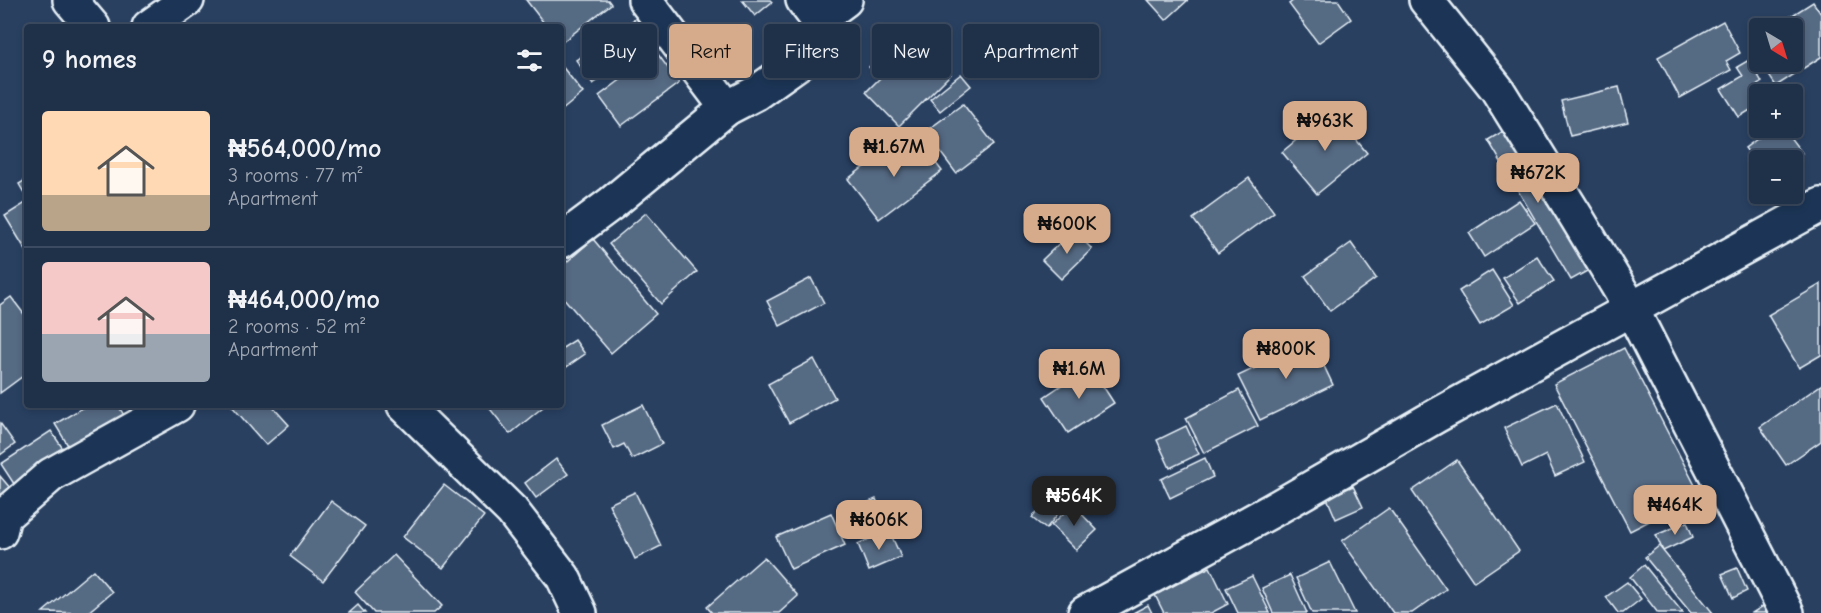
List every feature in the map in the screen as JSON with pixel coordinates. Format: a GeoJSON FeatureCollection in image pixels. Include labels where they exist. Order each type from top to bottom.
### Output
{"type":"FeatureCollection","features":[{"type":"Feature","properties":{"kind":"street"},"geometry":{"type":"LineString","coordinates":[[70,0],[90,24]]}},
{"type":"Feature","properties":{"kind":"street"},"geometry":{"type":"LineString","coordinates":[[153,24],[187,0]]}},
{"type":"Feature","properties":{"kind":"street"},"geometry":{"type":"LineString","coordinates":[[645,0],[727,108]]}},
{"type":"Feature","properties":{"kind":"street"},"geometry":{"type":"LineString","coordinates":[[564,239],[612,203],[727,108],[756,93],[822,46],[810,10],[845,0]]}},
{"type":"Feature","properties":{"kind":"street"},"geometry":{"type":"LineString","coordinates":[[1426,0],[1497,89],[1631,308],[1787,613]]}},
{"type":"Feature","properties":{"kind":"street"},"geometry":{"type":"LineString","coordinates":[[1085,613],[1271,511],[1436,416],[1821,205]]}},
{"type":"Feature","properties":{"kind":"street"},"geometry":{"type":"LineString","coordinates":[[0,532],[4,516],[51,475],[172,408]]}},
{"type":"Feature","properties":{"kind":"street"},"geometry":{"type":"LineString","coordinates":[[407,408],[512,511],[562,577],[580,613]]}},
{"type":"Feature","properties":{"kind":"building"},"geometry":{"type":"Polygon","coordinates":[[[526,0],[608,0],[611,4],[585,24],[582,24],[582,27],[564,41],[564,24],[545,24],[526,0]]]}},
{"type":"Feature","properties":{"kind":"building"},"geometry":{"type":"Polygon","coordinates":[[[742,0],[770,0],[772,2],[755,16],[742,0]]]}},
{"type":"Feature","properties":{"kind":"building"},"geometry":{"type":"Polygon","coordinates":[[[1148,0],[1188,0],[1166,20],[1148,0]]]}},
{"type":"Feature","properties":{"kind":"building"},"geometry":{"type":"Polygon","coordinates":[[[1294,0],[1338,0],[1351,19],[1318,43],[1289,4],[1294,0]]]}},
{"type":"Feature","properties":{"kind":"building"},"geometry":{"type":"Polygon","coordinates":[[[1813,2],[1821,14],[1821,57],[1803,69],[1803,18],[1788,18],[1813,2]]]}},
{"type":"Feature","properties":{"kind":"building"},"geometry":{"type":"Polygon","coordinates":[[[639,16],[645,24],[628,24],[639,16]]]}},
{"type":"Feature","properties":{"kind":"building"},"geometry":{"type":"Polygon","coordinates":[[[1723,21],[1740,53],[1726,61],[1731,70],[1680,98],[1658,57],[1723,21]]]}},
{"type":"Feature","properties":{"kind":"building"},"geometry":{"type":"Polygon","coordinates":[[[657,53],[669,69],[669,78],[675,78],[679,83],[621,126],[599,96],[623,78],[657,78],[657,53]]]}},
{"type":"Feature","properties":{"kind":"building"},"geometry":{"type":"Polygon","coordinates":[[[582,56],[582,68],[576,60],[582,56]]]}},
{"type":"Feature","properties":{"kind":"building"},"geometry":{"type":"Polygon","coordinates":[[[1749,60],[1749,72],[1756,72],[1762,82],[1749,84],[1749,111],[1739,117],[1721,89],[1743,76],[1737,67],[1749,60]]]}},
{"type":"Feature","properties":{"kind":"building"},"geometry":{"type":"Polygon","coordinates":[[[564,69],[583,93],[564,109],[564,69]]]}},
{"type":"Feature","properties":{"kind":"building"},"geometry":{"type":"Polygon","coordinates":[[[1767,72],[1798,72],[1779,84],[1775,84],[1767,72]]]}},
{"type":"Feature","properties":{"kind":"building"},"geometry":{"type":"Polygon","coordinates":[[[961,74],[971,86],[940,111],[930,99],[961,74]]]}},
{"type":"Feature","properties":{"kind":"building"},"geometry":{"type":"Polygon","coordinates":[[[589,78],[602,78],[593,84],[589,78]]]}},
{"type":"Feature","properties":{"kind":"building"},"geometry":{"type":"Polygon","coordinates":[[[880,78],[947,78],[899,126],[866,92],[880,78]]]}},
{"type":"Feature","properties":{"kind":"building"},"geometry":{"type":"Polygon","coordinates":[[[1619,87],[1628,122],[1570,136],[1561,101],[1619,87]]]}},
{"type":"Feature","properties":{"kind":"building"},"geometry":{"type":"Polygon","coordinates":[[[963,104],[994,144],[956,173],[925,132],[963,104]]]}},
{"type":"Feature","properties":{"kind":"building"},"geometry":{"type":"Polygon","coordinates":[[[1332,110],[1367,153],[1317,194],[1282,152],[1332,110]]]}},
{"type":"Feature","properties":{"kind":"building"},"geometry":{"type":"Polygon","coordinates":[[[1507,129],[1589,270],[1571,280],[1488,140],[1507,129]]]}},
{"type":"Feature","properties":{"kind":"building"},"geometry":{"type":"Polygon","coordinates":[[[1758,138],[1791,138],[1800,150],[1749,150],[1749,153],[1745,148],[1758,138]]]}},
{"type":"Feature","properties":{"kind":"building"},"geometry":{"type":"Polygon","coordinates":[[[897,142],[908,156],[922,145],[942,171],[879,219],[848,179],[897,142]]]}},
{"type":"Feature","properties":{"kind":"building"},"geometry":{"type":"Polygon","coordinates":[[[1249,178],[1274,212],[1218,253],[1193,219],[1249,178]]]}},
{"type":"Feature","properties":{"kind":"building"},"geometry":{"type":"Polygon","coordinates":[[[24,181],[24,193],[19,184],[24,181]]]}},
{"type":"Feature","properties":{"kind":"building"},"geometry":{"type":"Polygon","coordinates":[[[1519,200],[1535,223],[1484,257],[1469,233],[1519,200]]]}},
{"type":"Feature","properties":{"kind":"building"},"geometry":{"type":"Polygon","coordinates":[[[24,204],[24,247],[5,216],[24,204]]]}},
{"type":"Feature","properties":{"kind":"building"},"geometry":{"type":"Polygon","coordinates":[[[646,213],[697,272],[661,304],[609,244],[646,213]]]}},
{"type":"Feature","properties":{"kind":"building"},"geometry":{"type":"Polygon","coordinates":[[[1073,230],[1092,249],[1061,279],[1042,260],[1073,230]]]}},
{"type":"Feature","properties":{"kind":"building"},"geometry":{"type":"Polygon","coordinates":[[[593,239],[656,314],[611,353],[564,298],[564,264],[593,239]]]}},
{"type":"Feature","properties":{"kind":"building"},"geometry":{"type":"Polygon","coordinates":[[[1351,243],[1376,278],[1330,311],[1305,276],[1351,243]]]}},
{"type":"Feature","properties":{"kind":"building"},"geometry":{"type":"Polygon","coordinates":[[[1537,256],[1554,281],[1520,303],[1503,278],[1537,256]]]}},
{"type":"Feature","properties":{"kind":"building"},"geometry":{"type":"Polygon","coordinates":[[[1492,270],[1514,305],[1480,325],[1459,291],[1492,270]]]}},
{"type":"Feature","properties":{"kind":"building"},"geometry":{"type":"Polygon","coordinates":[[[811,278],[824,303],[780,326],[767,301],[811,278]]]}},
{"type":"Feature","properties":{"kind":"building"},"geometry":{"type":"Polygon","coordinates":[[[1821,284],[1821,355],[1799,368],[1768,315],[1821,284]]]}},
{"type":"Feature","properties":{"kind":"building"},"geometry":{"type":"Polygon","coordinates":[[[11,297],[24,314],[24,375],[0,393],[0,305],[11,297]]]}},
{"type":"Feature","properties":{"kind":"building"},"geometry":{"type":"Polygon","coordinates":[[[575,340],[585,354],[564,369],[564,347],[575,340]]]}},
{"type":"Feature","properties":{"kind":"building"},"geometry":{"type":"Polygon","coordinates":[[[1312,341],[1333,385],[1260,420],[1238,376],[1312,341]]]}},
{"type":"Feature","properties":{"kind":"building"},"geometry":{"type":"Polygon","coordinates":[[[1624,348],[1700,495],[1630,531],[1554,384],[1624,348]]]}},
{"type":"Feature","properties":{"kind":"building"},"geometry":{"type":"Polygon","coordinates":[[[814,359],[835,398],[789,423],[768,384],[814,359]]]}},
{"type":"Feature","properties":{"kind":"building"},"geometry":{"type":"Polygon","coordinates":[[[1090,366],[1114,403],[1068,433],[1044,397],[1090,366]]]}},
{"type":"Feature","properties":{"kind":"building"},"geometry":{"type":"Polygon","coordinates":[[[1821,385],[1821,441],[1786,465],[1760,427],[1821,385]]]}},
{"type":"Feature","properties":{"kind":"building"},"geometry":{"type":"Polygon","coordinates":[[[1239,390],[1258,426],[1204,453],[1186,418],[1239,390]]]}},
{"type":"Feature","properties":{"kind":"building"},"geometry":{"type":"Polygon","coordinates":[[[1557,403],[1585,462],[1555,476],[1546,455],[1522,467],[1504,428],[1557,403]]]}},
{"type":"Feature","properties":{"kind":"building"},"geometry":{"type":"Polygon","coordinates":[[[643,405],[662,444],[632,459],[624,444],[614,449],[602,425],[643,405]]]}},
{"type":"Feature","properties":{"kind":"building"},"geometry":{"type":"Polygon","coordinates":[[[82,408],[120,408],[126,419],[72,452],[55,424],[82,408]]]}},
{"type":"Feature","properties":{"kind":"building"},"geometry":{"type":"Polygon","coordinates":[[[234,408],[274,408],[289,425],[266,445],[234,408]]]}},
{"type":"Feature","properties":{"kind":"building"},"geometry":{"type":"Polygon","coordinates":[[[489,408],[542,408],[510,434],[489,408]]]}},
{"type":"Feature","properties":{"kind":"building"},"geometry":{"type":"Polygon","coordinates":[[[0,423],[15,444],[0,455],[0,423]]]}},
{"type":"Feature","properties":{"kind":"building"},"geometry":{"type":"Polygon","coordinates":[[[1186,426],[1199,454],[1170,468],[1157,440],[1186,426]]]}},
{"type":"Feature","properties":{"kind":"building"},"geometry":{"type":"Polygon","coordinates":[[[51,431],[68,456],[18,490],[1,464],[51,431]]]}},
{"type":"Feature","properties":{"kind":"building"},"geometry":{"type":"Polygon","coordinates":[[[1205,458],[1213,477],[1170,498],[1161,479],[1205,458]]]}},
{"type":"Feature","properties":{"kind":"building"},"geometry":{"type":"Polygon","coordinates":[[[556,459],[568,474],[536,498],[525,483],[556,459]]]}},
{"type":"Feature","properties":{"kind":"building"},"geometry":{"type":"Polygon","coordinates":[[[1457,460],[1519,551],[1474,582],[1412,491],[1457,460]]]}},
{"type":"Feature","properties":{"kind":"building"},"geometry":{"type":"Polygon","coordinates":[[[0,476],[16,495],[0,508],[0,476]]]}},
{"type":"Feature","properties":{"kind":"building"},"geometry":{"type":"Polygon","coordinates":[[[444,485],[484,516],[443,568],[403,537],[444,485]]]}},
{"type":"Feature","properties":{"kind":"building"},"geometry":{"type":"Polygon","coordinates":[[[1353,486],[1363,507],[1336,519],[1327,498],[1353,486]]]}},
{"type":"Feature","properties":{"kind":"building"},"geometry":{"type":"Polygon","coordinates":[[[635,492],[661,546],[635,559],[609,504],[635,492]]]}},
{"type":"Feature","properties":{"kind":"building"},"geometry":{"type":"Polygon","coordinates":[[[1050,496],[1064,506],[1046,529],[1032,518],[1050,496]]]}},
{"type":"Feature","properties":{"kind":"building"},"geometry":{"type":"Polygon","coordinates":[[[876,499],[886,522],[856,535],[846,512],[876,499]]]}},
{"type":"Feature","properties":{"kind":"building"},"geometry":{"type":"Polygon","coordinates":[[[331,501],[365,526],[323,581],[290,556],[331,501]]]}},
{"type":"Feature","properties":{"kind":"building"},"geometry":{"type":"Polygon","coordinates":[[[1073,505],[1097,530],[1076,550],[1051,525],[1073,505]]]}},
{"type":"Feature","properties":{"kind":"building"},"geometry":{"type":"Polygon","coordinates":[[[1389,508],[1446,589],[1412,613],[1393,613],[1342,541],[1389,508]]]}},
{"type":"Feature","properties":{"kind":"building"},"geometry":{"type":"Polygon","coordinates":[[[831,513],[845,545],[791,569],[776,537],[831,513]]]}},
{"type":"Feature","properties":{"kind":"building"},"geometry":{"type":"Polygon","coordinates":[[[1687,522],[1693,537],[1663,551],[1656,535],[1687,522]]]}},
{"type":"Feature","properties":{"kind":"building"},"geometry":{"type":"Polygon","coordinates":[[[889,530],[901,557],[869,571],[858,544],[889,530]]]}},
{"type":"Feature","properties":{"kind":"building"},"geometry":{"type":"Polygon","coordinates":[[[1659,546],[1713,613],[1691,613],[1645,557],[1659,546]]]}},
{"type":"Feature","properties":{"kind":"building"},"geometry":{"type":"Polygon","coordinates":[[[394,555],[442,606],[434,613],[374,613],[355,592],[394,555]]]}},
{"type":"Feature","properties":{"kind":"building"},"geometry":{"type":"Polygon","coordinates":[[[764,557],[798,596],[779,613],[712,613],[707,607],[764,557]]]}},
{"type":"Feature","properties":{"kind":"building"},"geometry":{"type":"Polygon","coordinates":[[[1330,562],[1355,613],[1312,613],[1296,578],[1330,562]]]}},
{"type":"Feature","properties":{"kind":"building"},"geometry":{"type":"Polygon","coordinates":[[[1644,565],[1683,613],[1658,613],[1630,577],[1644,565]]]}},
{"type":"Feature","properties":{"kind":"building"},"geometry":{"type":"Polygon","coordinates":[[[1210,567],[1228,604],[1211,613],[1164,613],[1155,595],[1210,567]]]}},
{"type":"Feature","properties":{"kind":"building"},"geometry":{"type":"Polygon","coordinates":[[[1737,568],[1747,591],[1733,598],[1722,574],[1737,568]]]}},
{"type":"Feature","properties":{"kind":"building"},"geometry":{"type":"Polygon","coordinates":[[[93,570],[112,592],[87,613],[43,612],[93,570]]]}},
{"type":"Feature","properties":{"kind":"building"},"geometry":{"type":"Polygon","coordinates":[[[1290,575],[1307,613],[1273,613],[1262,588],[1290,575]]]}},
{"type":"Feature","properties":{"kind":"building"},"geometry":{"type":"Polygon","coordinates":[[[1252,576],[1270,613],[1238,613],[1226,588],[1252,576]]]}},
{"type":"Feature","properties":{"kind":"building"},"geometry":{"type":"Polygon","coordinates":[[[1627,582],[1641,599],[1623,613],[1618,613],[1606,597],[1627,582]]]}},
{"type":"Feature","properties":{"kind":"building"},"geometry":{"type":"Polygon","coordinates":[[[358,605],[365,613],[349,613],[358,605]]]}},
{"type":"Feature","properties":{"kind":"building"},"geometry":{"type":"Polygon","coordinates":[[[1148,605],[1152,613],[1133,613],[1148,605]]]}},
{"type":"Feature","properties":{"kind":"building"},"geometry":{"type":"Polygon","coordinates":[[[1763,606],[1768,613],[1752,613],[1763,606]]]}}]}
